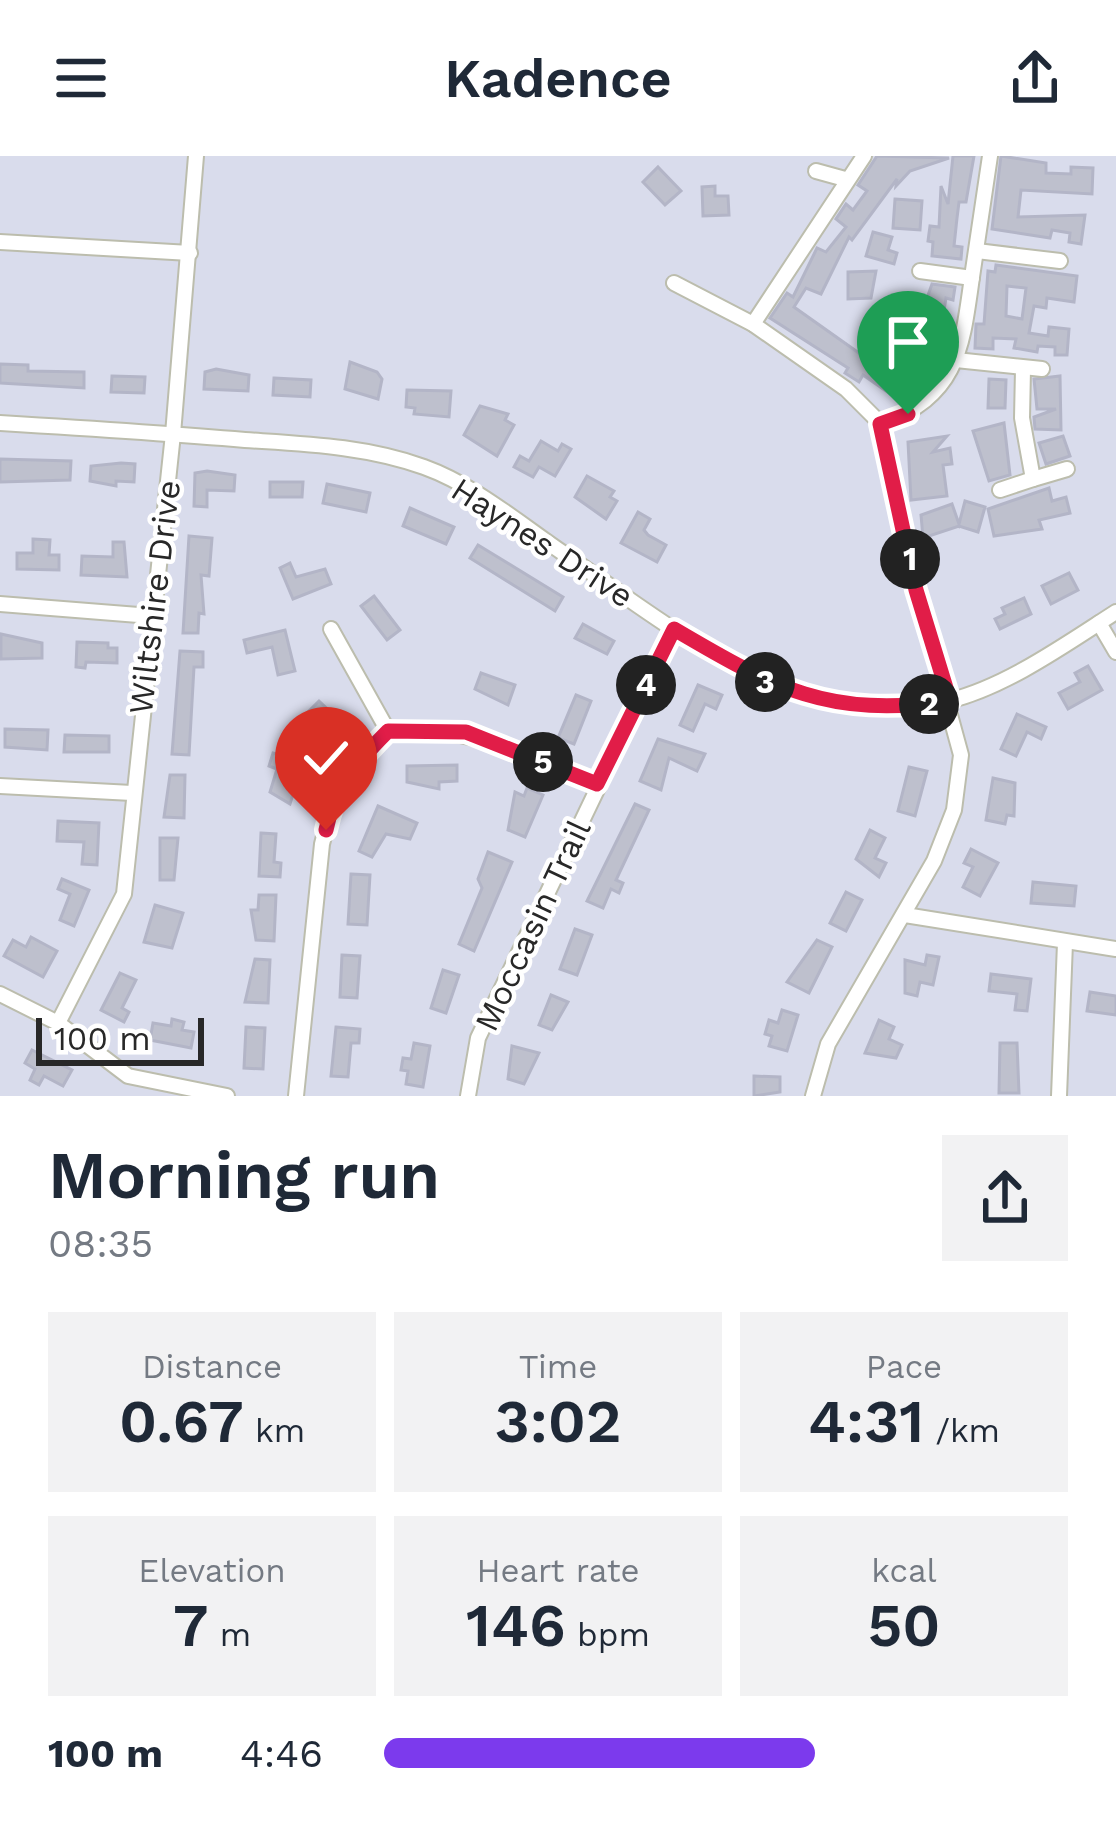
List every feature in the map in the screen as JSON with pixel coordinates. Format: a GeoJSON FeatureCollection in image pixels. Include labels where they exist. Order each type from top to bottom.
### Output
{"type":"FeatureCollection","features":[{"type":"Feature","properties":{"kind":"street","name":"Wiltshire Drive"},"geometry":{"type":"LineString","coordinates":[[58,1023],[124,894],[173,434],[196,156]]}},
{"type":"Feature","properties":{"kind":"street"},"geometry":{"type":"LineString","coordinates":[[753,324],[845,178],[864,156]]}},
{"type":"Feature","properties":{"kind":"street"},"geometry":{"type":"LineString","coordinates":[[880,424],[908,414],[932,397],[956,360],[968,330],[990,156]]}},
{"type":"Feature","properties":{"kind":"street"},"geometry":{"type":"LineString","coordinates":[[816,171],[845,178]]}},
{"type":"Feature","properties":{"kind":"street"},"geometry":{"type":"LineString","coordinates":[[0,242],[190,253]]}},
{"type":"Feature","properties":{"kind":"street"},"geometry":{"type":"LineString","coordinates":[[977,251],[1060,261]]}},
{"type":"Feature","properties":{"kind":"street"},"geometry":{"type":"LineString","coordinates":[[920,271],[972,278]]}},
{"type":"Feature","properties":{"kind":"street"},"geometry":{"type":"LineString","coordinates":[[674,283],[753,324],[846,389],[880,424],[916,590],[961,755],[954,810],[905,915],[828,1044],[813,1096]]}},
{"type":"Feature","properties":{"kind":"street"},"geometry":{"type":"LineString","coordinates":[[956,360],[1042,369]]}},
{"type":"Feature","properties":{"kind":"street"},"geometry":{"type":"LineString","coordinates":[[1023,369],[1022,418],[1033,479]]}},
{"type":"Feature","properties":{"kind":"street","name":"Haynes Drive"},"geometry":{"type":"LineString","coordinates":[[0,424],[332,446],[428,468],[484,499],[674,629],[762,682],[818,700],[868,707],[950,701],[1012,673],[1116,612]]}},
{"type":"Feature","properties":{"kind":"street"},"geometry":{"type":"LineString","coordinates":[[1000,490],[1067,469]]}},
{"type":"Feature","properties":{"kind":"street"},"geometry":{"type":"LineString","coordinates":[[0,604],[152,616]]}},
{"type":"Feature","properties":{"kind":"street"},"geometry":{"type":"LineString","coordinates":[[1099,623],[1116,652]]}},
{"type":"Feature","properties":{"kind":"street"},"geometry":{"type":"LineString","coordinates":[[331,629],[388,731]]}},
{"type":"Feature","properties":{"kind":"street","name":"Moccasin Trail"},"geometry":{"type":"LineString","coordinates":[[468,1096],[478,1038],[674,629]]}},
{"type":"Feature","properties":{"kind":"street"},"geometry":{"type":"LineString","coordinates":[[296,1096],[331,806],[354,765],[388,731],[466,732],[597,784]]}},
{"type":"Feature","properties":{"kind":"street"},"geometry":{"type":"LineString","coordinates":[[0,786],[132,793]]}},
{"type":"Feature","properties":{"kind":"street"},"geometry":{"type":"LineString","coordinates":[[905,915],[1116,949]]}},
{"type":"Feature","properties":{"kind":"street"},"geometry":{"type":"LineString","coordinates":[[1059,1096],[1066,944]]}},
{"type":"Feature","properties":{"kind":"street"},"geometry":{"type":"LineString","coordinates":[[0,994],[58,1023],[128,1076],[227,1096]]}},
{"type":"Feature","properties":{"kind":"building"},"geometry":{"type":"Polygon","coordinates":[[[877,156],[949,158],[910,171],[896,186],[897,179],[852,240],[849,237],[821,294],[806,288],[794,307],[866,358],[871,349],[900,365],[893,376],[902,382],[893,396],[863,375],[859,382],[845,373],[848,368],[770,318],[787,293],[793,297],[817,248],[826,252],[846,227],[836,219],[846,204],[853,210],[867,191],[858,185],[877,156]]]}},
{"type":"Feature","properties":{"kind":"building"},"geometry":{"type":"Polygon","coordinates":[[[953,156],[974,156],[966,202],[959,202],[954,246],[962,247],[961,259],[932,256],[933,242],[928,241],[930,226],[939,227],[941,186],[948,204],[953,156]]]}},
{"type":"Feature","properties":{"kind":"building"},"geometry":{"type":"Polygon","coordinates":[[[1001,156],[1046,163],[1046,173],[1071,174],[1071,167],[1093,168],[1092,194],[1021,190],[1018,217],[1085,215],[1081,244],[1069,242],[1070,233],[1052,230],[1050,238],[992,229],[1001,156]]]}},
{"type":"Feature","properties":{"kind":"building"},"geometry":{"type":"Polygon","coordinates":[[[658,167],[681,191],[665,205],[643,182],[658,167]]]}},
{"type":"Feature","properties":{"kind":"building"},"geometry":{"type":"Polygon","coordinates":[[[715,186],[715,196],[728,196],[729,215],[703,216],[702,187],[715,186]]]}},
{"type":"Feature","properties":{"kind":"building"},"geometry":{"type":"Polygon","coordinates":[[[895,199],[922,201],[920,230],[893,228],[895,199]]]}},
{"type":"Feature","properties":{"kind":"building"},"geometry":{"type":"Polygon","coordinates":[[[873,232],[892,237],[888,250],[897,253],[894,264],[866,256],[873,232]]]}},
{"type":"Feature","properties":{"kind":"building"},"geometry":{"type":"Polygon","coordinates":[[[996,265],[1077,276],[1074,302],[1047,298],[1046,308],[1034,306],[1029,333],[1048,336],[1049,327],[1069,329],[1067,355],[1055,355],[1055,347],[1038,346],[1037,352],[1014,348],[1016,339],[993,338],[993,349],[975,348],[976,324],[984,324],[988,271],[995,272],[996,265]],[[1007,286],[1006,316],[1022,319],[1026,288],[1007,286]]]}},
{"type":"Feature","properties":{"kind":"building"},"geometry":{"type":"Polygon","coordinates":[[[876,271],[871,298],[848,299],[848,272],[876,271]]]}},
{"type":"Feature","properties":{"kind":"building"},"geometry":{"type":"Polygon","coordinates":[[[932,284],[955,287],[953,300],[946,298],[942,323],[949,326],[926,373],[899,358],[906,345],[910,347],[932,284]]]}},
{"type":"Feature","properties":{"kind":"building"},"geometry":{"type":"Polygon","coordinates":[[[889,297],[900,305],[895,311],[901,316],[891,332],[873,321],[889,297]]]}},
{"type":"Feature","properties":{"kind":"building"},"geometry":{"type":"Polygon","coordinates":[[[350,362],[377,372],[382,379],[378,399],[345,389],[350,362]]]}},
{"type":"Feature","properties":{"kind":"building"},"geometry":{"type":"Polygon","coordinates":[[[0,364],[28,365],[28,371],[84,372],[84,388],[0,383],[0,364]]]}},
{"type":"Feature","properties":{"kind":"building"},"geometry":{"type":"Polygon","coordinates":[[[216,369],[249,375],[248,391],[204,389],[205,372],[216,369]]]}},
{"type":"Feature","properties":{"kind":"building"},"geometry":{"type":"Polygon","coordinates":[[[112,376],[145,377],[144,393],[111,392],[112,376]]]}},
{"type":"Feature","properties":{"kind":"building"},"geometry":{"type":"Polygon","coordinates":[[[1060,376],[1061,430],[1035,429],[1034,417],[1056,409],[1037,409],[1034,379],[1060,376]]]}},
{"type":"Feature","properties":{"kind":"building"},"geometry":{"type":"Polygon","coordinates":[[[274,378],[311,380],[310,397],[273,395],[274,378]]]}},
{"type":"Feature","properties":{"kind":"building"},"geometry":{"type":"Polygon","coordinates":[[[989,379],[1006,380],[1005,408],[988,408],[989,379]]]}},
{"type":"Feature","properties":{"kind":"building"},"geometry":{"type":"Polygon","coordinates":[[[407,390],[451,391],[449,417],[414,414],[415,408],[406,407],[407,390]]]}},
{"type":"Feature","properties":{"kind":"building"},"geometry":{"type":"Polygon","coordinates":[[[480,406],[508,414],[505,420],[514,425],[497,456],[464,435],[480,406]]]}},
{"type":"Feature","properties":{"kind":"building"},"geometry":{"type":"Polygon","coordinates":[[[1004,423],[1010,475],[989,481],[973,431],[1004,423]]]}},
{"type":"Feature","properties":{"kind":"building"},"geometry":{"type":"Polygon","coordinates":[[[947,436],[933,452],[950,448],[952,464],[943,465],[947,496],[911,500],[908,442],[947,436]]]}},
{"type":"Feature","properties":{"kind":"building"},"geometry":{"type":"Polygon","coordinates":[[[1063,436],[1070,456],[1046,464],[1039,443],[1063,436]]]}},
{"type":"Feature","properties":{"kind":"building"},"geometry":{"type":"Polygon","coordinates":[[[541,441],[558,451],[562,444],[571,449],[555,476],[539,467],[533,477],[514,467],[520,456],[529,461],[541,441]]]}},
{"type":"Feature","properties":{"kind":"building"},"geometry":{"type":"Polygon","coordinates":[[[0,459],[71,461],[70,480],[0,482],[0,459]]]}},
{"type":"Feature","properties":{"kind":"building"},"geometry":{"type":"Polygon","coordinates":[[[135,464],[134,482],[116,481],[116,486],[90,481],[91,466],[135,464]]]}},
{"type":"Feature","properties":{"kind":"building"},"geometry":{"type":"Polygon","coordinates":[[[195,473],[235,475],[234,491],[207,490],[207,507],[194,506],[195,473]]]}},
{"type":"Feature","properties":{"kind":"building"},"geometry":{"type":"Polygon","coordinates":[[[587,476],[614,491],[610,497],[617,501],[606,519],[575,497],[587,476]]]}},
{"type":"Feature","properties":{"kind":"building"},"geometry":{"type":"Polygon","coordinates":[[[270,482],[303,482],[302,497],[270,497],[270,482]]]}},
{"type":"Feature","properties":{"kind":"building"},"geometry":{"type":"Polygon","coordinates":[[[327,484],[370,493],[366,512],[323,503],[327,484]]]}},
{"type":"Feature","properties":{"kind":"building"},"geometry":{"type":"Polygon","coordinates":[[[1049,488],[1052,501],[1066,497],[1070,513],[1039,520],[1042,529],[994,536],[988,509],[1049,488]]]}},
{"type":"Feature","properties":{"kind":"building"},"geometry":{"type":"Polygon","coordinates":[[[965,501],[985,507],[978,532],[959,526],[923,538],[921,515],[952,504],[959,524],[965,501]]]}},
{"type":"Feature","properties":{"kind":"building"},"geometry":{"type":"Polygon","coordinates":[[[410,508],[454,527],[446,544],[403,526],[410,508]]]}},
{"type":"Feature","properties":{"kind":"building"},"geometry":{"type":"Polygon","coordinates":[[[638,512],[650,519],[644,530],[648,535],[666,545],[657,562],[621,543],[638,512]]]}},
{"type":"Feature","properties":{"kind":"building"},"geometry":{"type":"Polygon","coordinates":[[[189,536],[212,538],[209,576],[201,575],[204,614],[199,613],[198,633],[183,633],[189,536]]]}},
{"type":"Feature","properties":{"kind":"building"},"geometry":{"type":"Polygon","coordinates":[[[33,539],[50,540],[49,555],[59,555],[59,570],[17,569],[17,553],[33,553],[33,539]]]}},
{"type":"Feature","properties":{"kind":"building"},"geometry":{"type":"Polygon","coordinates":[[[113,542],[124,542],[127,577],[81,575],[82,556],[113,557],[113,542]]]}},
{"type":"Feature","properties":{"kind":"building"},"geometry":{"type":"Polygon","coordinates":[[[478,545],[563,597],[555,611],[470,558],[478,545]]]}},
{"type":"Feature","properties":{"kind":"building"},"geometry":{"type":"Polygon","coordinates":[[[290,563],[296,577],[325,569],[331,584],[293,599],[280,568],[290,563]]]}},
{"type":"Feature","properties":{"kind":"building"},"geometry":{"type":"Polygon","coordinates":[[[1069,573],[1078,590],[1051,604],[1042,586],[1069,573]]]}},
{"type":"Feature","properties":{"kind":"building"},"geometry":{"type":"Polygon","coordinates":[[[374,596],[400,630],[387,640],[361,606],[374,596]]]}},
{"type":"Feature","properties":{"kind":"building"},"geometry":{"type":"Polygon","coordinates":[[[1024,598],[1031,614],[1000,629],[995,619],[1005,614],[1002,608],[1024,598]]]}},
{"type":"Feature","properties":{"kind":"building"},"geometry":{"type":"Polygon","coordinates":[[[583,624],[614,641],[607,654],[575,638],[583,624]]]}},
{"type":"Feature","properties":{"kind":"building"},"geometry":{"type":"Polygon","coordinates":[[[285,630],[295,671],[278,675],[272,647],[247,653],[244,640],[285,630]]]}},
{"type":"Feature","properties":{"kind":"building"},"geometry":{"type":"Polygon","coordinates":[[[1,634],[42,643],[42,658],[1,659],[1,634]]]}},
{"type":"Feature","properties":{"kind":"building"},"geometry":{"type":"Polygon","coordinates":[[[77,642],[108,643],[108,648],[117,648],[117,663],[86,662],[85,668],[76,667],[77,642]]]}},
{"type":"Feature","properties":{"kind":"building"},"geometry":{"type":"Polygon","coordinates":[[[180,651],[203,652],[203,667],[194,667],[189,755],[172,754],[180,651]]]}},
{"type":"Feature","properties":{"kind":"building"},"geometry":{"type":"Polygon","coordinates":[[[1088,666],[1102,690],[1068,709],[1059,693],[1080,682],[1075,673],[1088,666]]]}},
{"type":"Feature","properties":{"kind":"building"},"geometry":{"type":"Polygon","coordinates":[[[481,673],[515,685],[508,705],[475,689],[481,673]]]}},
{"type":"Feature","properties":{"kind":"building"},"geometry":{"type":"Polygon","coordinates":[[[698,685],[722,695],[716,709],[705,704],[693,731],[680,725],[698,685]]]}},
{"type":"Feature","properties":{"kind":"building"},"geometry":{"type":"Polygon","coordinates":[[[576,695],[591,701],[574,744],[558,738],[576,695]]]}},
{"type":"Feature","properties":{"kind":"building"},"geometry":{"type":"Polygon","coordinates":[[[319,701],[340,721],[310,752],[298,741],[318,719],[309,711],[319,701]]]}},
{"type":"Feature","properties":{"kind":"building"},"geometry":{"type":"Polygon","coordinates":[[[1017,714],[1046,727],[1041,739],[1027,732],[1016,756],[1001,749],[1017,714]]]}},
{"type":"Feature","properties":{"kind":"building"},"geometry":{"type":"Polygon","coordinates":[[[5,729],[48,730],[47,750],[5,747],[5,729]]]}},
{"type":"Feature","properties":{"kind":"building"},"geometry":{"type":"Polygon","coordinates":[[[65,735],[109,736],[109,752],[64,752],[65,735]]]}},
{"type":"Feature","properties":{"kind":"building"},"geometry":{"type":"Polygon","coordinates":[[[658,739],[705,754],[697,771],[669,758],[661,790],[640,781],[658,739]]]}},
{"type":"Feature","properties":{"kind":"building"},"geometry":{"type":"Polygon","coordinates":[[[273,753],[290,758],[286,771],[299,775],[290,804],[270,792],[277,769],[269,766],[273,753]]]}},
{"type":"Feature","properties":{"kind":"building"},"geometry":{"type":"Polygon","coordinates":[[[457,765],[457,781],[439,782],[439,789],[407,782],[407,766],[457,765]]]}},
{"type":"Feature","properties":{"kind":"building"},"geometry":{"type":"Polygon","coordinates":[[[909,767],[927,771],[915,816],[898,811],[909,767]]]}},
{"type":"Feature","properties":{"kind":"building"},"geometry":{"type":"Polygon","coordinates":[[[170,775],[185,775],[184,818],[164,817],[170,775]]]}},
{"type":"Feature","properties":{"kind":"building"},"geometry":{"type":"Polygon","coordinates":[[[993,778],[1015,783],[1014,816],[1007,815],[1005,824],[986,820],[993,778]]]}},
{"type":"Feature","properties":{"kind":"building"},"geometry":{"type":"Polygon","coordinates":[[[527,788],[543,795],[525,837],[508,830],[515,792],[524,796],[527,788]]]}},
{"type":"Feature","properties":{"kind":"building"},"geometry":{"type":"Polygon","coordinates":[[[635,804],[649,810],[616,880],[623,883],[619,893],[611,889],[603,908],[587,901],[635,804]]]}},
{"type":"Feature","properties":{"kind":"building"},"geometry":{"type":"Polygon","coordinates":[[[378,806],[417,823],[410,839],[386,834],[372,857],[359,851],[378,806]]]}},
{"type":"Feature","properties":{"kind":"building"},"geometry":{"type":"Polygon","coordinates":[[[58,821],[99,823],[97,865],[82,864],[84,842],[57,841],[58,821]]]}},
{"type":"Feature","properties":{"kind":"building"},"geometry":{"type":"Polygon","coordinates":[[[870,830],[885,838],[875,858],[886,863],[879,877],[856,859],[870,830]]]}},
{"type":"Feature","properties":{"kind":"building"},"geometry":{"type":"Polygon","coordinates":[[[261,833],[276,834],[274,862],[281,863],[280,877],[259,876],[261,833]]]}},
{"type":"Feature","properties":{"kind":"building"},"geometry":{"type":"Polygon","coordinates":[[[160,838],[178,838],[174,880],[160,880],[160,838]]]}},
{"type":"Feature","properties":{"kind":"building"},"geometry":{"type":"Polygon","coordinates":[[[971,849],[998,863],[980,896],[963,887],[973,867],[964,863],[971,849]]]}},
{"type":"Feature","properties":{"kind":"building"},"geometry":{"type":"Polygon","coordinates":[[[488,852],[512,862],[474,951],[459,944],[482,888],[478,879],[488,852]]]}},
{"type":"Feature","properties":{"kind":"building"},"geometry":{"type":"Polygon","coordinates":[[[351,874],[370,875],[367,925],[348,924],[351,874]]]}},
{"type":"Feature","properties":{"kind":"building"},"geometry":{"type":"Polygon","coordinates":[[[62,879],[89,890],[74,926],[60,920],[70,894],[58,889],[62,879]]]}},
{"type":"Feature","properties":{"kind":"building"},"geometry":{"type":"Polygon","coordinates":[[[1033,882],[1076,886],[1074,906],[1031,903],[1033,882]]]}},
{"type":"Feature","properties":{"kind":"building"},"geometry":{"type":"Polygon","coordinates":[[[846,892],[862,900],[846,931],[830,923],[846,892]]]}},
{"type":"Feature","properties":{"kind":"building"},"geometry":{"type":"Polygon","coordinates":[[[259,895],[276,895],[274,941],[256,940],[251,910],[258,910],[259,895]]]}},
{"type":"Feature","properties":{"kind":"building"},"geometry":{"type":"Polygon","coordinates":[[[155,905],[183,913],[172,948],[144,942],[155,905]]]}},
{"type":"Feature","properties":{"kind":"building"},"geometry":{"type":"Polygon","coordinates":[[[575,929],[592,935],[577,975],[560,969],[575,929]]]}},
{"type":"Feature","properties":{"kind":"building"},"geometry":{"type":"Polygon","coordinates":[[[31,937],[57,951],[43,977],[4,956],[13,940],[26,947],[31,937]]]}},
{"type":"Feature","properties":{"kind":"building"},"geometry":{"type":"Polygon","coordinates":[[[817,940],[832,947],[809,993],[787,982],[817,940]]]}},
{"type":"Feature","properties":{"kind":"building"},"geometry":{"type":"Polygon","coordinates":[[[342,955],[360,956],[357,998],[340,997],[342,955]]]}},
{"type":"Feature","properties":{"kind":"building"},"geometry":{"type":"Polygon","coordinates":[[[927,955],[939,957],[933,985],[920,982],[917,996],[905,993],[905,960],[925,965],[927,955]]]}},
{"type":"Feature","properties":{"kind":"building"},"geometry":{"type":"Polygon","coordinates":[[[255,959],[270,960],[268,1003],[245,1002],[255,959]]]}},
{"type":"Feature","properties":{"kind":"building"},"geometry":{"type":"Polygon","coordinates":[[[443,970],[459,975],[446,1013],[431,1008],[443,970]]]}},
{"type":"Feature","properties":{"kind":"building"},"geometry":{"type":"Polygon","coordinates":[[[120,973],[136,980],[122,1008],[129,1012],[124,1022],[101,1010],[120,973]]]}},
{"type":"Feature","properties":{"kind":"building"},"geometry":{"type":"Polygon","coordinates":[[[991,974],[1031,979],[1027,1011],[1015,1010],[1017,994],[989,991],[991,974]]]}},
{"type":"Feature","properties":{"kind":"building"},"geometry":{"type":"Polygon","coordinates":[[[1090,992],[1116,996],[1116,1015],[1087,1011],[1090,992]]]}},
{"type":"Feature","properties":{"kind":"building"},"geometry":{"type":"Polygon","coordinates":[[[551,995],[568,1002],[552,1030],[539,1025],[551,995]]]}},
{"type":"Feature","properties":{"kind":"building"},"geometry":{"type":"Polygon","coordinates":[[[782,1010],[798,1015],[787,1051],[769,1046],[772,1036],[765,1034],[769,1020],[778,1023],[782,1010]]]}},
{"type":"Feature","properties":{"kind":"building"},"geometry":{"type":"Polygon","coordinates":[[[172,1019],[184,1022],[182,1030],[194,1032],[191,1048],[150,1040],[153,1023],[171,1026],[172,1019]]]}},
{"type":"Feature","properties":{"kind":"building"},"geometry":{"type":"Polygon","coordinates":[[[879,1020],[894,1027],[889,1039],[902,1045],[896,1058],[865,1053],[879,1020]]]}},
{"type":"Feature","properties":{"kind":"building"},"geometry":{"type":"Polygon","coordinates":[[[246,1027],[265,1028],[263,1069],[244,1068],[246,1027]]]}},
{"type":"Feature","properties":{"kind":"building"},"geometry":{"type":"Polygon","coordinates":[[[336,1027],[360,1029],[359,1043],[351,1043],[348,1077],[331,1076],[336,1027]]]}},
{"type":"Feature","properties":{"kind":"building"},"geometry":{"type":"Polygon","coordinates":[[[414,1043],[430,1046],[423,1087],[406,1084],[408,1071],[401,1070],[403,1058],[411,1059],[414,1043]]]}},
{"type":"Feature","properties":{"kind":"building"},"geometry":{"type":"Polygon","coordinates":[[[1000,1043],[1017,1043],[1019,1093],[999,1093],[1000,1043]]]}},
{"type":"Feature","properties":{"kind":"building"},"geometry":{"type":"Polygon","coordinates":[[[512,1046],[539,1053],[524,1084],[508,1079],[512,1046]]]}},
{"type":"Feature","properties":{"kind":"building"},"geometry":{"type":"Polygon","coordinates":[[[32,1050],[72,1070],[63,1086],[44,1076],[39,1085],[30,1080],[35,1069],[25,1063],[32,1050]]]}},
{"type":"Feature","properties":{"kind":"building"},"geometry":{"type":"Polygon","coordinates":[[[754,1076],[780,1077],[780,1092],[754,1096],[754,1076]]]}},
{"type":"Feature","properties":{"kind":"route"},"geometry":{"type":"LineString","coordinates":[[326,830],[331,806],[354,765],[388,731],[466,732],[597,784],[674,629],[762,682],[818,700],[868,707],[950,701],[916,590],[880,424],[908,414]]}}]}
